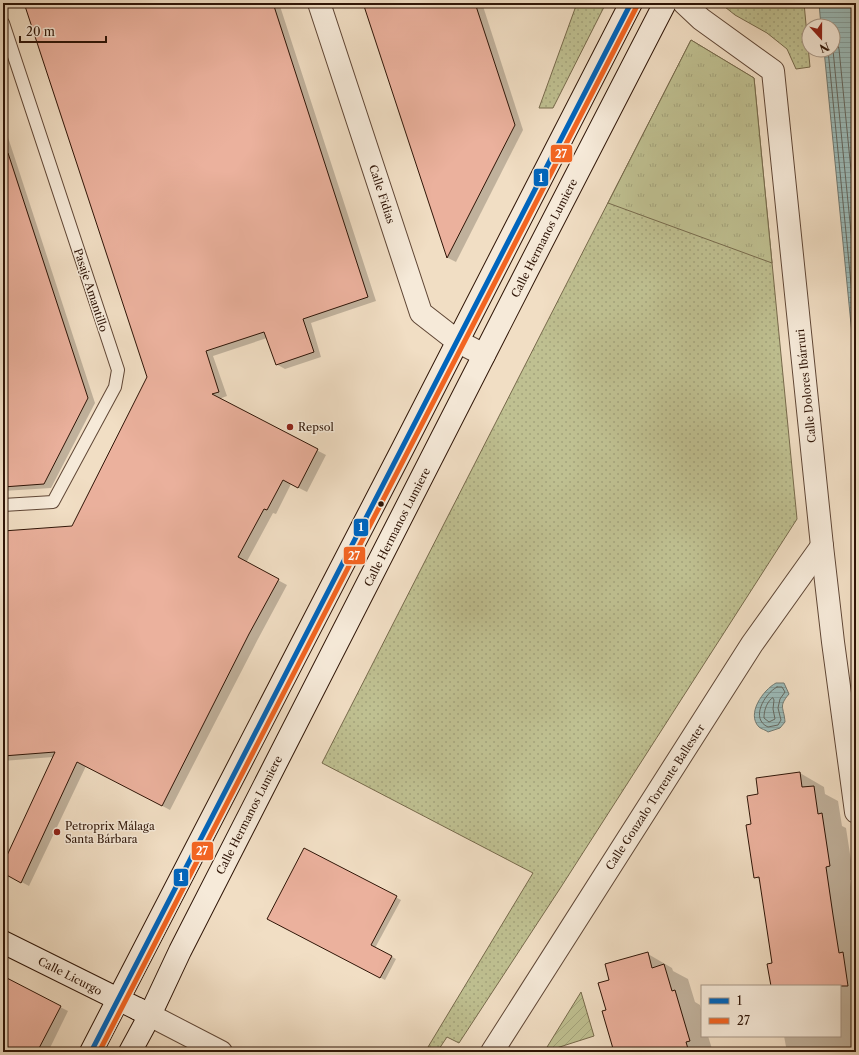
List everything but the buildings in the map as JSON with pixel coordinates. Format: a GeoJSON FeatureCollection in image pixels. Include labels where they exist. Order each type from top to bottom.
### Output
{"type":"FeatureCollection","features":[{"type":"Feature","properties":{"kind":"main road","name":"Calle Fidias"},"geometry":{"type":"LineString","coordinates":[[319,3],[421,313],[457,341],[484,355]]}},
{"type":"Feature","properties":{"kind":"main road"},"geometry":{"type":"LineString","coordinates":[[91,1052],[631,3]]}},
{"type":"Feature","properties":{"kind":"main road","name":"Calle Hermanos Lumiere"},"geometry":{"type":"LineString","coordinates":[[130,1052],[144,1012],[180,951],[665,3]]}},
{"type":"Feature","properties":{"kind":"main road","name":"Calle Dolores Ibárruri"},"geometry":{"type":"LineString","coordinates":[[684,3],[701,19],[773,71],[822,546],[833,642],[856,812]]}},
{"type":"Feature","properties":{"kind":"main road","name":"Calle Gonzalo Torrente Ballester"},"geometry":{"type":"LineString","coordinates":[[492,1052],[752,644],[822,546]]}},
{"type":"Feature","properties":{"kind":"main road","name":"Calle Licurgo"},"geometry":{"type":"LineString","coordinates":[[3,942],[221,1052]]}},
{"type":"Feature","properties":{"kind":"lane","name":"Pasaje Amantillo"},"geometry":{"type":"LineString","coordinates":[[3,23],[118,370],[115,386],[53,502],[3,505]]}},
{"type":"Feature","properties":{"kind":"green space"},"geometry":{"type":"Polygon","coordinates":[[[577,3],[606,3],[553,108],[539,108],[577,3]]]}},
{"type":"Feature","properties":{"kind":"green space"},"geometry":{"type":"Polygon","coordinates":[[[720,3],[804,3],[805,18],[801,18],[801,58],[809,58],[810,67],[796,69],[787,49],[767,33],[735,15],[720,3]]]}},
{"type":"Feature","properties":{"kind":"green space"},"geometry":{"type":"Polygon","coordinates":[[[691,40],[754,78],[797,519],[459,1043],[447,1037],[437,1052],[425,1052],[533,873],[322,763],[691,40]]]}},
{"type":"Feature","properties":{"kind":"green space"},"geometry":{"type":"Polygon","coordinates":[[[691,40],[754,78],[772,263],[608,203],[691,40]]]}},
{"type":"Feature","properties":{"kind":"green space"},"geometry":{"type":"Polygon","coordinates":[[[581,992],[594,1036],[544,1052],[581,992]]]}},
{"type":"Feature","properties":{"kind":"water"},"geometry":{"type":"Polygon","coordinates":[[[819,3],[856,3],[856,375],[825,58],[841,58],[841,18],[820,18],[819,3]]]}},
{"type":"Feature","properties":{"kind":"water"},"geometry":{"type":"Polygon","coordinates":[[[776,683],[784,683],[789,694],[782,707],[785,722],[780,728],[768,732],[759,727],[755,722],[755,709],[761,697],[771,686],[776,683]]]}},
{"type":"Feature","properties":{"kind":"transit line","name":"1"},"geometry":{"type":"LineString","coordinates":[[91,1052],[631,3]]}},
{"type":"Feature","properties":{"kind":"transit line","name":"27"},"geometry":{"type":"LineString","coordinates":[[99,1052],[637,6]]}},
{"type":"Feature","properties":{"kind":"place","name":"Repsol"},"geometry":{"type":"Point","coordinates":[290,427]}},
{"type":"Feature","properties":{"kind":"place","name":"Petroprix Málaga Santa Bárbara"},"geometry":{"type":"Point","coordinates":[57,832]}}]}
